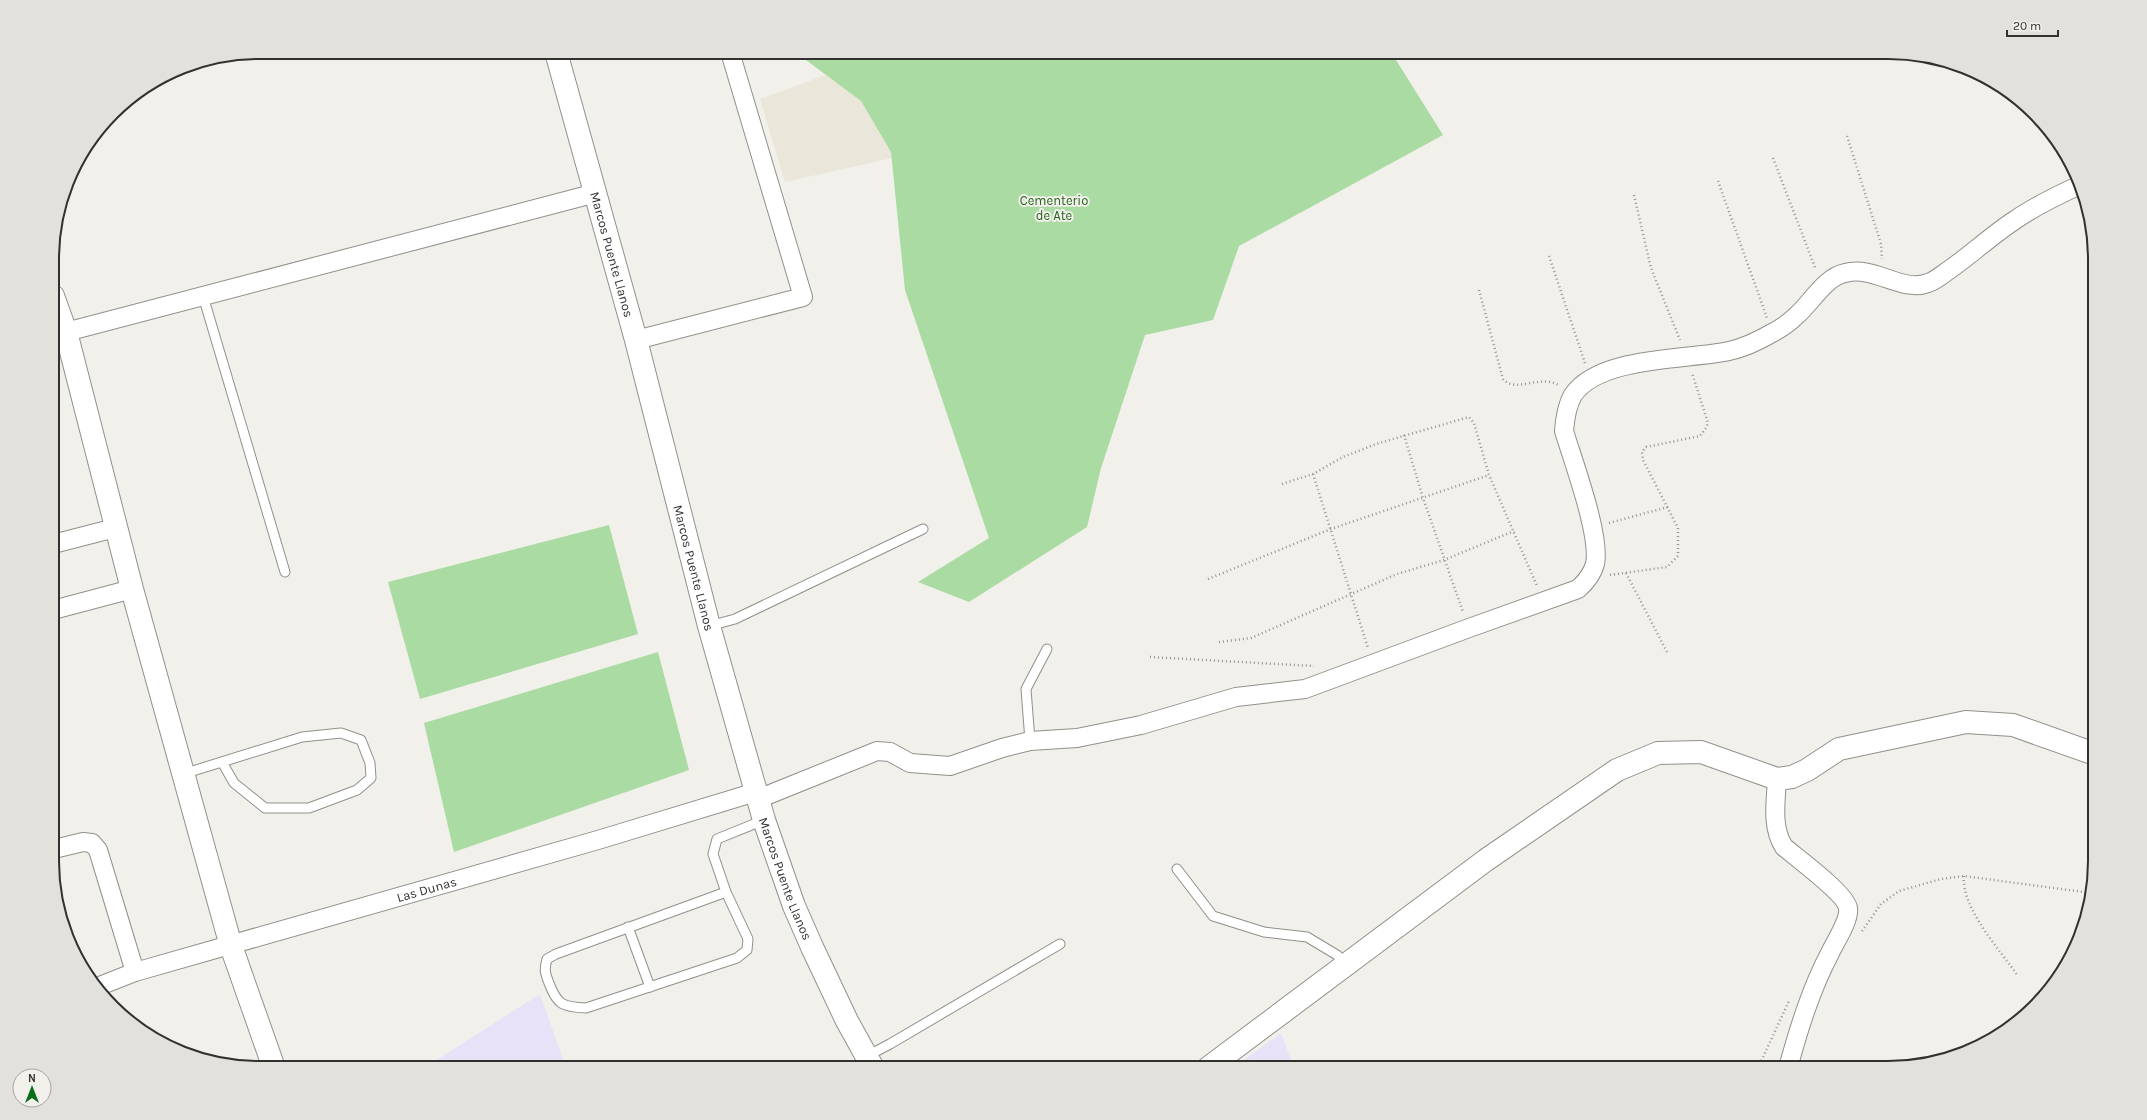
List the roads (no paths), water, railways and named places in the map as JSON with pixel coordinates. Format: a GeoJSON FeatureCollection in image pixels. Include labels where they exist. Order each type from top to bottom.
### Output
{"type":"FeatureCollection","features":[{"type":"Feature","properties":{"kind":"street","name":"Marcos Puente Llanos"},"geometry":{"type":"LineString","coordinates":[[558,59],[636,340],[709,626],[764,820],[794,906],[812,948],[832,990],[869,1061]]}},
{"type":"Feature","properties":{"kind":"street"},"geometry":{"type":"LineString","coordinates":[[636,340],[803,297],[732,59]]}},
{"type":"Feature","properties":{"kind":"street","name":"Las Dunas"},"geometry":{"type":"LineString","coordinates":[[102,985],[135,972],[757,796],[877,751],[890,752],[910,762],[950,766],[1002,748],[1030,741],[1077,738],[1141,725],[1236,697],[1305,690],[1468,628],[1578,589],[1590,578],[1595,564],[1596,542],[1564,431],[1566,416],[1574,395],[1590,380],[1623,366],[1661,358],[1687,358],[1731,351],[1772,333],[1798,315],[1823,287],[1843,273],[1858,271],[1883,275],[1907,285],[1929,283],[1968,256],[2016,219],[2075,188]]}},
{"type":"Feature","properties":{"kind":"street"},"geometry":{"type":"LineString","coordinates":[[66,332],[596,193]]}},
{"type":"Feature","properties":{"kind":"street"},"geometry":{"type":"LineString","coordinates":[[59,313],[66,332],[115,528],[231,946],[272,1061]]}},
{"type":"Feature","properties":{"kind":"street"},"geometry":{"type":"LineString","coordinates":[[59,542],[115,528]]}},
{"type":"Feature","properties":{"kind":"street"},"geometry":{"type":"LineString","coordinates":[[59,608],[132,589]]}},
{"type":"Feature","properties":{"kind":"street"},"geometry":{"type":"LineString","coordinates":[[1217,1061],[1486,860],[1617,770],[1658,753],[1701,752],[1777,779],[1792,777],[1807,770],[1838,749],[1966,722],[2013,725],[2088,752]]}},
{"type":"Feature","properties":{"kind":"street"},"geometry":{"type":"LineString","coordinates":[[1777,779],[1776,809],[1778,838],[1784,847],[1843,896],[1848,908],[1845,923],[1820,972],[1807,1007],[1790,1061]]}},
{"type":"Feature","properties":{"kind":"street"},"geometry":{"type":"LineString","coordinates":[[59,848],[83,842],[92,843],[98,850],[135,972]]}},
{"type":"Feature","properties":{"kind":"lane"},"geometry":{"type":"LineString","coordinates":[[203,296],[285,572]]}},
{"type":"Feature","properties":{"kind":"lane"},"geometry":{"type":"LineString","coordinates":[[709,626],[735,619],[923,529]]}},
{"type":"Feature","properties":{"kind":"lane"},"geometry":{"type":"LineString","coordinates":[[1030,741],[1026,689],[1047,649]]}},
{"type":"Feature","properties":{"kind":"lane"},"geometry":{"type":"LineString","coordinates":[[183,774],[302,737],[341,733],[361,740],[370,762],[371,778],[358,790],[310,808],[264,808],[234,783],[222,762]]}},
{"type":"Feature","properties":{"kind":"lane"},"geometry":{"type":"LineString","coordinates":[[726,892],[556,954],[547,959],[544,971],[555,999],[571,1007],[586,1008],[737,958],[748,950],[748,939],[726,892],[713,854],[718,839],[764,820]]}},
{"type":"Feature","properties":{"kind":"lane"},"geometry":{"type":"LineString","coordinates":[[1177,869],[1214,916],[1264,932],[1307,937],[1337,955],[1347,965]]}},
{"type":"Feature","properties":{"kind":"lane"},"geometry":{"type":"LineString","coordinates":[[628,928],[650,987]]}},
{"type":"Feature","properties":{"kind":"lane"},"geometry":{"type":"LineString","coordinates":[[871,1061],[890,1044],[1060,944]]}},
{"type":"Feature","properties":{"kind":"park label","name":"Cementerio de Ate"},"geometry":{"type":"Point","coordinates":[1054,208]}}]}
